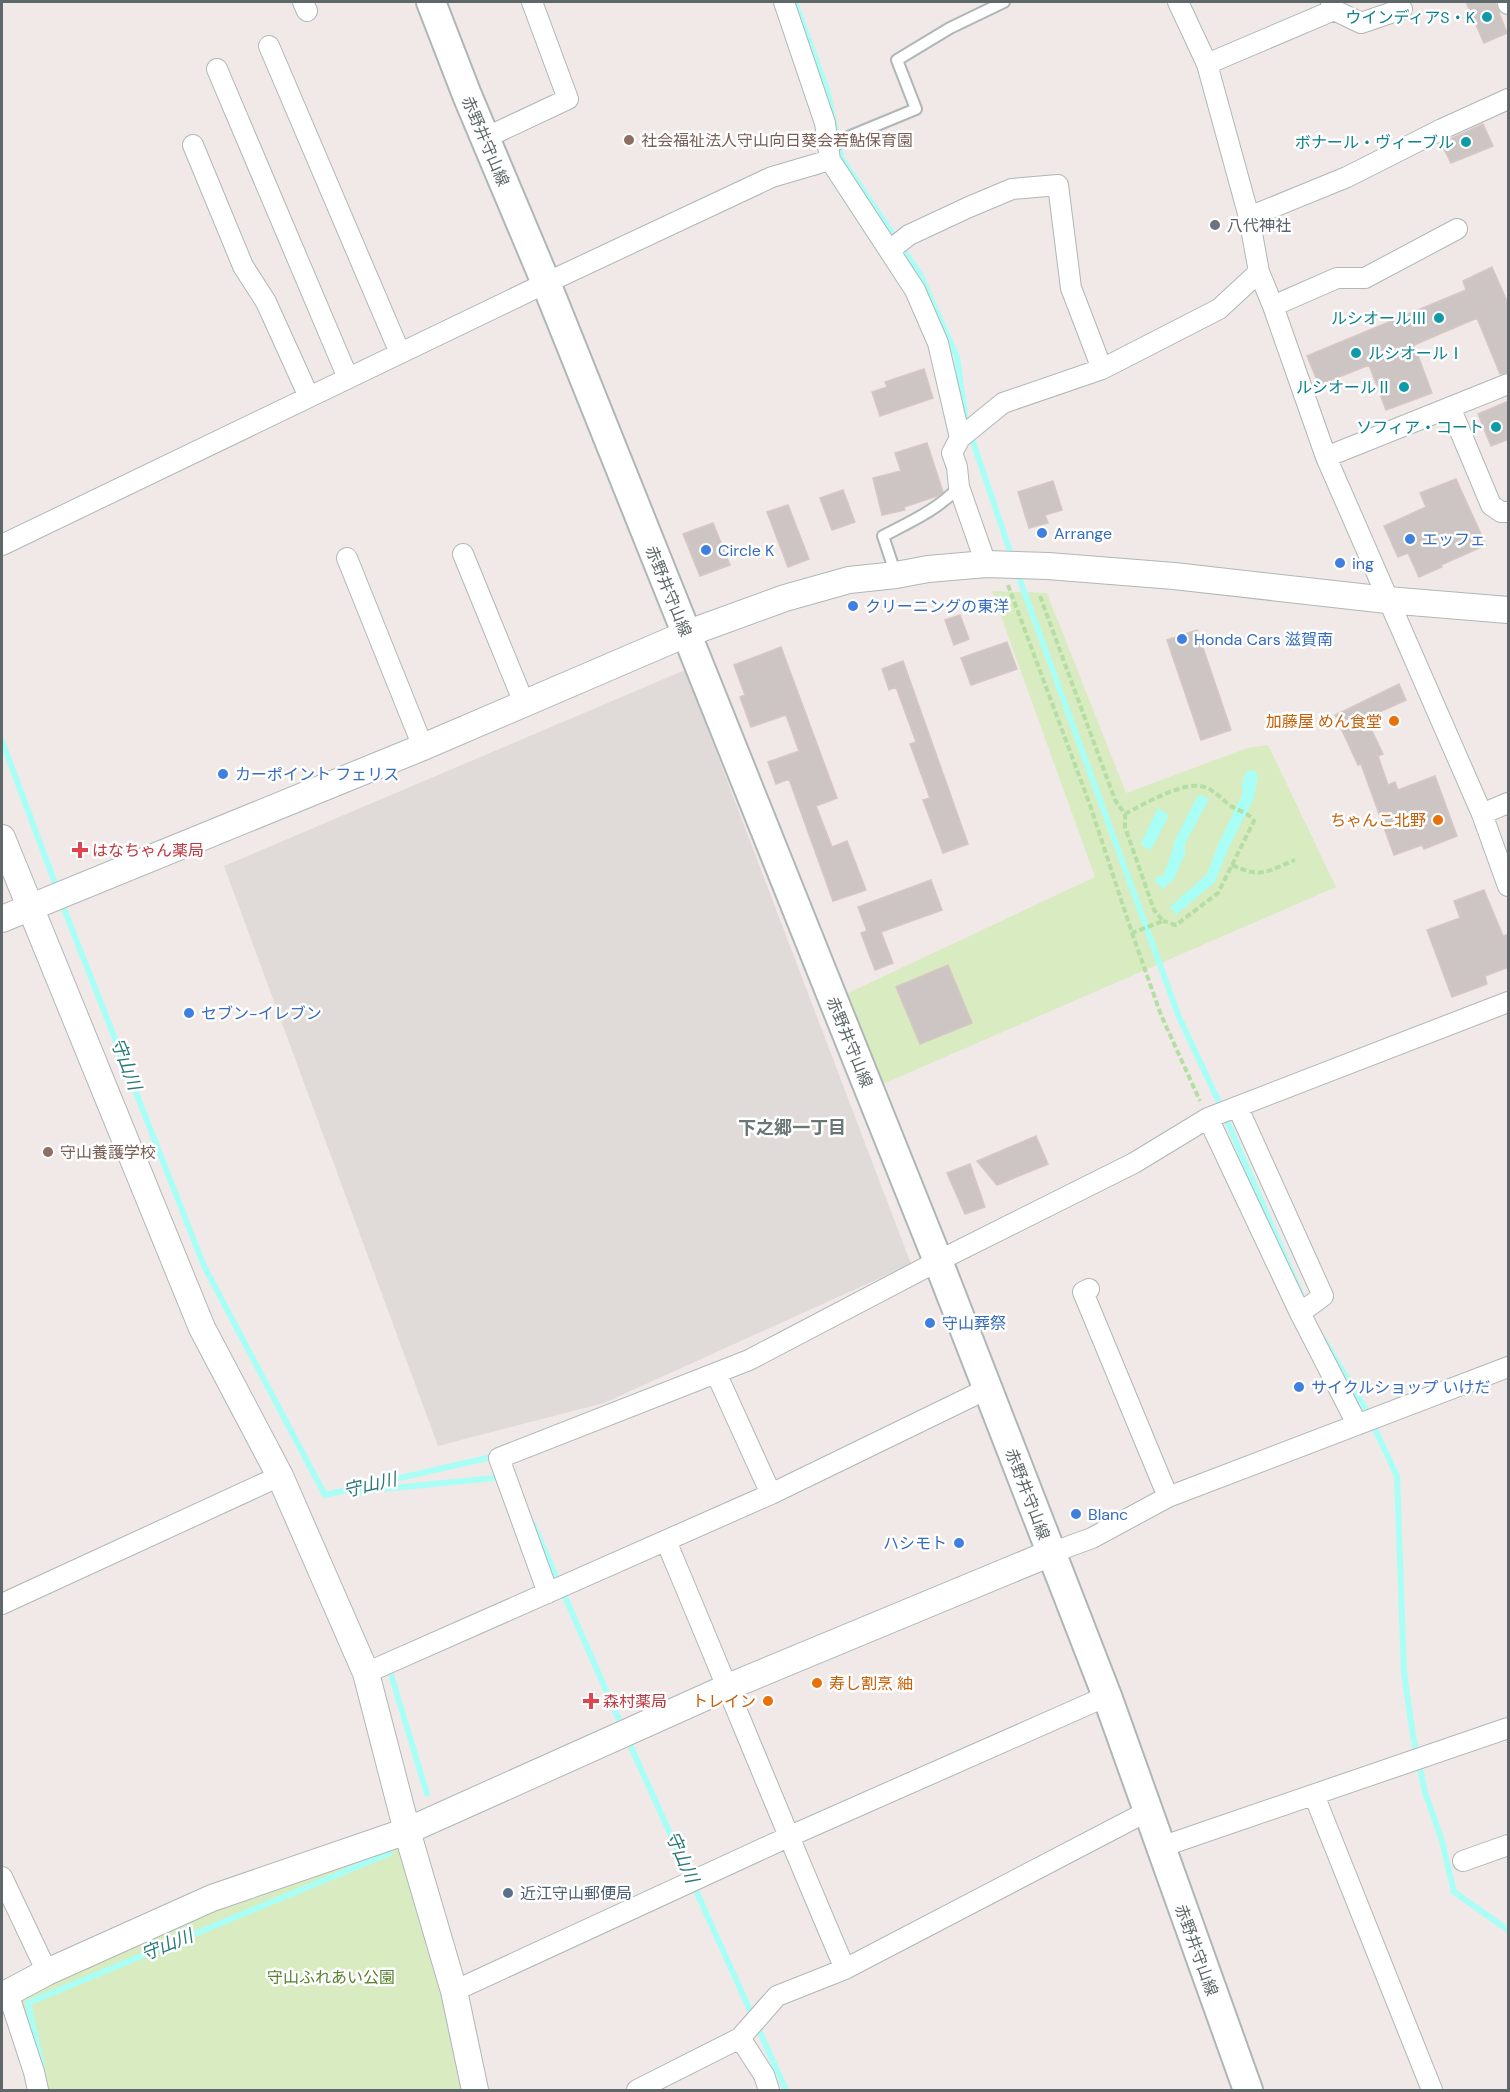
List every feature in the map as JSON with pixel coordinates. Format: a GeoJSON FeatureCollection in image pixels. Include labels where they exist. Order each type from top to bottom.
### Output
{"type":"FeatureCollection","features":[{"type":"Feature","properties":{"kind":"main road","name":"赤野井守山線"},"geometry":{"type":"LineString","coordinates":[[431,2],[938,1261],[1052,1552],[1107,1696],[1248,2091]]}},
{"type":"Feature","properties":{"kind":"street"},"geometry":{"type":"LineString","coordinates":[[485,138],[568,99],[532,2]]}},
{"type":"Feature","properties":{"kind":"street"},"geometry":{"type":"LineString","coordinates":[[784,2],[825,123],[830,155],[898,244],[938,343],[966,432]]}},
{"type":"Feature","properties":{"kind":"street"},"geometry":{"type":"LineString","coordinates":[[1178,2],[1207,64],[1249,217],[1259,272],[1326,457],[1482,814],[1509,886]]}},
{"type":"Feature","properties":{"kind":"street"},"geometry":{"type":"LineString","coordinates":[[1207,64],[1333,6],[1361,23],[1402,9]]}},
{"type":"Feature","properties":{"kind":"street"},"geometry":{"type":"LineString","coordinates":[[269,46],[400,353]]}},
{"type":"Feature","properties":{"kind":"street"},"geometry":{"type":"LineString","coordinates":[[217,69],[348,378]]}},
{"type":"Feature","properties":{"kind":"street"},"geometry":{"type":"LineString","coordinates":[[1249,217],[1347,177],[1442,129],[1509,99]]}},
{"type":"Feature","properties":{"kind":"street"},"geometry":{"type":"LineString","coordinates":[[193,145],[243,266],[266,302],[309,397]]}},
{"type":"Feature","properties":{"kind":"street"},"geometry":{"type":"LineString","coordinates":[[2,545],[546,283],[772,177],[830,155]]}},
{"type":"Feature","properties":{"kind":"street"},"geometry":{"type":"LineString","coordinates":[[898,244],[969,207],[1012,189],[1058,184],[1071,288],[1102,369]]}},
{"type":"Feature","properties":{"kind":"street"},"geometry":{"type":"LineString","coordinates":[[1273,306],[1337,278],[1365,278],[1457,229]]}},
{"type":"Feature","properties":{"kind":"street"},"geometry":{"type":"LineString","coordinates":[[993,564],[960,487],[952,453],[966,432],[1003,403],[1102,369],[1219,309],[1259,272]]}},
{"type":"Feature","properties":{"kind":"street"},"geometry":{"type":"LineString","coordinates":[[1326,457],[1509,384]]}},
{"type":"Feature","properties":{"kind":"street"},"geometry":{"type":"LineString","coordinates":[[1450,407],[1491,505],[1501,512],[1509,512]]}},
{"type":"Feature","properties":{"kind":"street"},"geometry":{"type":"LineString","coordinates":[[463,554],[524,704]]}},
{"type":"Feature","properties":{"kind":"street"},"geometry":{"type":"LineString","coordinates":[[346,558],[423,747]]}},
{"type":"Feature","properties":{"kind":"street"},"geometry":{"type":"LineString","coordinates":[[2,919],[423,747],[686,634],[812,590],[849,580],[928,569],[993,564],[1048,566],[1174,576],[1388,600],[1509,610]]}},
{"type":"Feature","properties":{"kind":"street"},"geometry":{"type":"LineString","coordinates":[[1482,814],[1509,803]]}},
{"type":"Feature","properties":{"kind":"street"},"geometry":{"type":"LineString","coordinates":[[2,838],[202,1328],[280,1476],[366,1673],[407,1830],[454,1991],[475,2091]]}},
{"type":"Feature","properties":{"kind":"street"},"geometry":{"type":"LineString","coordinates":[[548,1593],[499,1458],[749,1360],[938,1261],[1134,1163],[1208,1118],[1509,1002]]}},
{"type":"Feature","properties":{"kind":"street"},"geometry":{"type":"LineString","coordinates":[[1238,1108],[1323,1296],[1300,1313]]}},
{"type":"Feature","properties":{"kind":"street"},"geometry":{"type":"LineString","coordinates":[[1208,1118],[1300,1313],[1357,1424]]}},
{"type":"Feature","properties":{"kind":"street"},"geometry":{"type":"LineString","coordinates":[[1262,1230],[1286,1217]]}},
{"type":"Feature","properties":{"kind":"street"},"geometry":{"type":"LineString","coordinates":[[1089,1289],[1083,1292],[1168,1497]]}},
{"type":"Feature","properties":{"kind":"street"},"geometry":{"type":"LineString","coordinates":[[38,2091],[34,2072],[5,1995],[47,1972],[212,1898],[407,1830],[728,1688],[1052,1552],[1092,1538],[1168,1497],[1509,1367]]}},
{"type":"Feature","properties":{"kind":"street"},"geometry":{"type":"LineString","coordinates":[[716,1373],[771,1494]]}},
{"type":"Feature","properties":{"kind":"street"},"geometry":{"type":"LineString","coordinates":[[366,1673],[771,1494],[987,1389]]}},
{"type":"Feature","properties":{"kind":"street"},"geometry":{"type":"LineString","coordinates":[[2,1604],[280,1476]]}},
{"type":"Feature","properties":{"kind":"street"},"geometry":{"type":"LineString","coordinates":[[666,1541],[845,1969]]}},
{"type":"Feature","properties":{"kind":"street"},"geometry":{"type":"LineString","coordinates":[[454,1991],[788,1837],[1107,1696]]}},
{"type":"Feature","properties":{"kind":"street"},"geometry":{"type":"LineString","coordinates":[[1161,1848],[1509,1728]]}},
{"type":"Feature","properties":{"kind":"street"},"geometry":{"type":"LineString","coordinates":[[1314,1795],[1432,2091]]}},
{"type":"Feature","properties":{"kind":"street"},"geometry":{"type":"LineString","coordinates":[[637,2091],[740,2038],[777,1996],[845,1969],[1148,1811]]}},
{"type":"Feature","properties":{"kind":"street"},"geometry":{"type":"LineString","coordinates":[[1463,1861],[1509,1845]]}},
{"type":"Feature","properties":{"kind":"street"},"geometry":{"type":"LineString","coordinates":[[2,1876],[47,1972]]}},
{"type":"Feature","properties":{"kind":"street"},"geometry":{"type":"LineString","coordinates":[[740,2038],[764,2075],[769,2091]]}},
{"type":"Feature","properties":{"kind":"lane"},"geometry":{"type":"LineString","coordinates":[[830,155],[848,137],[916,109],[897,60],[950,28],[1004,2]]}},
{"type":"Feature","properties":{"kind":"lane"},"geometry":{"type":"LineString","coordinates":[[896,575],[883,536],[944,503],[960,487]]}},
{"type":"Feature","properties":{"kind":"path"},"geometry":{"type":"LineString","coordinates":[[993,564],[1090,805],[1161,1015],[1208,1118]]}},
{"type":"Feature","properties":{"kind":"path"},"geometry":{"type":"LineString","coordinates":[[1040,596],[1115,800],[1125,814],[1125,827],[1154,910],[1163,921],[1176,925],[1218,893],[1254,821],[1251,816],[1230,805],[1204,786],[1196,785],[1153,800],[1125,814]]}},
{"type":"Feature","properties":{"kind":"path"},"geometry":{"type":"LineString","coordinates":[[1232,865],[1261,874],[1295,860]]}},
{"type":"Feature","properties":{"kind":"path"},"geometry":{"type":"LineString","coordinates":[[1132,933],[1163,921]]}},
{"type":"Feature","properties":{"kind":"shaded area"},"geometry":{"type":"Polygon","coordinates":[[[685,670],[911,1264],[604,1403],[438,1446],[224,866],[685,670]]]}},
{"type":"Feature","properties":{"kind":"green space"},"geometry":{"type":"Polygon","coordinates":[[[992,591],[1047,593],[1126,793],[1248,748],[1268,745],[1336,887],[883,1084],[846,994],[1095,877],[992,591]]]}},
{"type":"Feature","properties":{"kind":"green space","name":"守山ふれあい公園"},"geometry":{"type":"Polygon","coordinates":[[[407,1831],[475,2090],[31,2090],[8,1993],[407,1831]]]}},
{"type":"Feature","properties":{"kind":"water"},"geometry":{"type":"Polygon","coordinates":[[[1250,770],[1258,775],[1254,798],[1229,847],[1215,882],[1176,915],[1170,907],[1207,874],[1243,793],[1244,777],[1250,770]]]}},
{"type":"Feature","properties":{"kind":"water"},"geometry":{"type":"Polygon","coordinates":[[[1201,795],[1209,799],[1185,844],[1185,854],[1174,879],[1163,889],[1155,881],[1156,878],[1164,874],[1174,842],[1197,797],[1201,795]]]}},
{"type":"Feature","properties":{"kind":"water"},"geometry":{"type":"Polygon","coordinates":[[[1158,808],[1169,815],[1151,850],[1141,843],[1158,808]]]}},
{"type":"Feature","properties":{"kind":"building","name":"ウインディアS・K"},"geometry":{"type":"Polygon","coordinates":[[[1466,2],[1495,2],[1507,33],[1484,43],[1466,2]]]}},
{"type":"Feature","properties":{"kind":"building","name":"ボナール・ヴィーブル"},"geometry":{"type":"Polygon","coordinates":[[[1483,124],[1493,146],[1451,163],[1441,143],[1483,124]]]}},
{"type":"Feature","properties":{"kind":"building"},"geometry":{"type":"Polygon","coordinates":[[[1492,267],[1509,306],[1509,372],[1500,374],[1477,318],[1414,345],[1432,393],[1386,410],[1369,365],[1319,385],[1307,356],[1466,290],[1463,281],[1492,267]]]}},
{"type":"Feature","properties":{"kind":"building"},"geometry":{"type":"Polygon","coordinates":[[[924,369],[933,398],[880,416],[872,392],[887,387],[885,382],[924,369]]]}},
{"type":"Feature","properties":{"kind":"building","name":"ソフィア・コート"},"geometry":{"type":"Polygon","coordinates":[[[1509,401],[1509,439],[1491,446],[1478,414],[1509,401]]]}},
{"type":"Feature","properties":{"kind":"building"},"geometry":{"type":"Polygon","coordinates":[[[927,443],[943,492],[904,507],[905,510],[882,515],[873,478],[901,471],[895,453],[927,443]]]}},
{"type":"Feature","properties":{"kind":"building"},"geometry":{"type":"Polygon","coordinates":[[[1456,479],[1486,545],[1419,577],[1408,553],[1398,557],[1384,526],[1426,507],[1420,493],[1456,479]]]}},
{"type":"Feature","properties":{"kind":"building"},"geometry":{"type":"Polygon","coordinates":[[[1053,481],[1062,510],[1045,515],[1048,523],[1029,528],[1018,492],[1053,481]]]}},
{"type":"Feature","properties":{"kind":"building"},"geometry":{"type":"Polygon","coordinates":[[[843,490],[855,522],[832,530],[820,498],[843,490]]]}},
{"type":"Feature","properties":{"kind":"building"},"geometry":{"type":"Polygon","coordinates":[[[788,505],[809,559],[788,567],[767,512],[788,505]]]}},
{"type":"Feature","properties":{"kind":"building","name":"Circle K"},"geometry":{"type":"Polygon","coordinates":[[[713,523],[730,565],[700,576],[683,534],[713,523]]]}},
{"type":"Feature","properties":{"kind":"building"},"geometry":{"type":"Polygon","coordinates":[[[960,615],[969,639],[954,645],[945,620],[960,615]]]}},
{"type":"Feature","properties":{"kind":"building"},"geometry":{"type":"Polygon","coordinates":[[[1197,630],[1231,730],[1201,740],[1167,640],[1197,630]]]}},
{"type":"Feature","properties":{"kind":"building"},"geometry":{"type":"Polygon","coordinates":[[[1007,642],[1017,669],[971,685],[961,658],[1007,642]]]}},
{"type":"Feature","properties":{"kind":"building"},"geometry":{"type":"Polygon","coordinates":[[[781,647],[837,798],[816,806],[832,847],[847,841],[866,890],[833,901],[789,779],[776,784],[768,762],[799,751],[786,715],[751,727],[740,697],[745,695],[734,665],[781,647]]]}},
{"type":"Feature","properties":{"kind":"building"},"geometry":{"type":"Polygon","coordinates":[[[903,661],[968,844],[943,853],[923,800],[930,798],[910,744],[916,742],[896,687],[889,690],[882,669],[903,661]]]}},
{"type":"Feature","properties":{"kind":"building"},"geometry":{"type":"Polygon","coordinates":[[[1399,684],[1406,700],[1366,718],[1383,754],[1378,756],[1388,785],[1395,782],[1398,790],[1435,776],[1457,836],[1424,849],[1422,845],[1394,855],[1361,764],[1358,765],[1335,715],[1399,684]]]}},
{"type":"Feature","properties":{"kind":"building"},"geometry":{"type":"Polygon","coordinates":[[[931,880],[942,910],[881,932],[893,963],[875,970],[861,933],[867,931],[858,907],[931,880]]]}},
{"type":"Feature","properties":{"kind":"building"},"geometry":{"type":"Polygon","coordinates":[[[1484,890],[1503,936],[1509,934],[1509,967],[1485,976],[1487,984],[1452,997],[1427,930],[1460,918],[1454,901],[1484,890]]]}},
{"type":"Feature","properties":{"kind":"building"},"geometry":{"type":"Polygon","coordinates":[[[948,965],[972,1023],[920,1044],[896,987],[948,965]]]}},
{"type":"Feature","properties":{"kind":"building"},"geometry":{"type":"Polygon","coordinates":[[[1036,1136],[1048,1164],[997,1185],[977,1161],[1036,1136]]]}},
{"type":"Feature","properties":{"kind":"building"},"geometry":{"type":"Polygon","coordinates":[[[970,1164],[985,1207],[965,1214],[947,1173],[970,1164]]]}},
{"type":"Feature","properties":{"kind":"waterway"},"geometry":{"type":"LineString","coordinates":[[795,2],[827,90],[842,159],[921,276],[957,357],[966,421],[1013,560]]}},
{"type":"Feature","properties":{"kind":"waterway"},"geometry":{"type":"LineString","coordinates":[[1017,572],[1179,1017],[1218,1100],[1301,1294]]}},
{"type":"Feature","properties":{"kind":"waterway","name":"守山川"},"geometry":{"type":"LineString","coordinates":[[2,741],[58,891]]}},
{"type":"Feature","properties":{"kind":"waterway","name":"守山川"},"geometry":{"type":"LineString","coordinates":[[61,901],[204,1266],[325,1495],[496,1456]]}},
{"type":"Feature","properties":{"kind":"waterway"},"geometry":{"type":"LineString","coordinates":[[1324,1340],[1365,1408],[1397,1476],[1404,1673],[1413,1736],[1425,1792],[1442,1841],[1454,1892],[1508,1930]]}},
{"type":"Feature","properties":{"kind":"waterway"},"geometry":{"type":"LineString","coordinates":[[353,1492],[504,1477]]}},
{"type":"Feature","properties":{"kind":"waterway","name":"守山川"},"geometry":{"type":"LineString","coordinates":[[533,1524],[623,1729]]}},
{"type":"Feature","properties":{"kind":"waterway","name":"守山川"},"geometry":{"type":"LineString","coordinates":[[390,1671],[427,1794]]}},
{"type":"Feature","properties":{"kind":"waterway","name":"守山川"},"geometry":{"type":"LineString","coordinates":[[627,1738],[786,2090]]}},
{"type":"Feature","properties":{"kind":"waterway","name":"守山川"},"geometry":{"type":"LineString","coordinates":[[42,2066],[28,2003],[390,1853]]}},
{"type":"Feature","properties":{"kind":"place","name":"ウインディアS・K"},"geometry":{"type":"Point","coordinates":[1487,17]}},
{"type":"Feature","properties":{"kind":"place","name":"社会福祉法人守山向日葵会若鮎保育園"},"geometry":{"type":"Point","coordinates":[629,140]}},
{"type":"Feature","properties":{"kind":"place","name":"ボナール・ヴィーブル"},"geometry":{"type":"Point","coordinates":[1466,142]}},
{"type":"Feature","properties":{"kind":"place","name":"八代神社"},"geometry":{"type":"Point","coordinates":[1215,225]}},
{"type":"Feature","properties":{"kind":"place","name":"ルシオールⅢ"},"geometry":{"type":"Point","coordinates":[1439,318]}},
{"type":"Feature","properties":{"kind":"place","name":"ルシオールⅠ"},"geometry":{"type":"Point","coordinates":[1356,353]}},
{"type":"Feature","properties":{"kind":"place","name":"ルシオールⅡ"},"geometry":{"type":"Point","coordinates":[1404,387]}},
{"type":"Feature","properties":{"kind":"place","name":"ソフィア・コート"},"geometry":{"type":"Point","coordinates":[1496,427]}},
{"type":"Feature","properties":{"kind":"place","name":"Arrange"},"geometry":{"type":"Point","coordinates":[1042,533]}},
{"type":"Feature","properties":{"kind":"place","name":"エッフェ"},"geometry":{"type":"Point","coordinates":[1410,539]}},
{"type":"Feature","properties":{"kind":"place","name":"Circle K"},"geometry":{"type":"Point","coordinates":[706,550]}},
{"type":"Feature","properties":{"kind":"place","name":"ing"},"geometry":{"type":"Point","coordinates":[1340,563]}},
{"type":"Feature","properties":{"kind":"place","name":"クリーニングの東洋"},"geometry":{"type":"Point","coordinates":[853,606]}},
{"type":"Feature","properties":{"kind":"place","name":"Honda Cars 滋賀南"},"geometry":{"type":"Point","coordinates":[1182,639]}},
{"type":"Feature","properties":{"kind":"place","name":"加藤屋 めん食堂"},"geometry":{"type":"Point","coordinates":[1394,721]}},
{"type":"Feature","properties":{"kind":"place","name":"カーポイント フェリス"},"geometry":{"type":"Point","coordinates":[223,774]}},
{"type":"Feature","properties":{"kind":"place","name":"ちゃんこ北野"},"geometry":{"type":"Point","coordinates":[1438,820]}},
{"type":"Feature","properties":{"kind":"place","name":"はなちゃん薬局"},"geometry":{"type":"Point","coordinates":[80,850]}},
{"type":"Feature","properties":{"kind":"place","name":"セブン-イレブン"},"geometry":{"type":"Point","coordinates":[189,1013]}},
{"type":"Feature","properties":{"kind":"place","name":"守山養護学校"},"geometry":{"type":"Point","coordinates":[48,1152]}},
{"type":"Feature","properties":{"kind":"place","name":"守山葬祭"},"geometry":{"type":"Point","coordinates":[930,1323]}},
{"type":"Feature","properties":{"kind":"place","name":"サイクルショップ いけだ"},"geometry":{"type":"Point","coordinates":[1299,1387]}},
{"type":"Feature","properties":{"kind":"place","name":"Blanc"},"geometry":{"type":"Point","coordinates":[1076,1514]}},
{"type":"Feature","properties":{"kind":"place","name":"ハシモト"},"geometry":{"type":"Point","coordinates":[959,1543]}},
{"type":"Feature","properties":{"kind":"place","name":"寿し割烹 紬"},"geometry":{"type":"Point","coordinates":[817,1683]}},
{"type":"Feature","properties":{"kind":"place","name":"森村薬局"},"geometry":{"type":"Point","coordinates":[591,1701]}},
{"type":"Feature","properties":{"kind":"place","name":"トレイン"},"geometry":{"type":"Point","coordinates":[768,1701]}},
{"type":"Feature","properties":{"kind":"place","name":"近江守山郵便局"},"geometry":{"type":"Point","coordinates":[508,1893]}},
{"type":"Feature","properties":{"kind":"district","name":"下之郷一丁目"},"geometry":{"type":"Point","coordinates":[792,1128]}}]}
